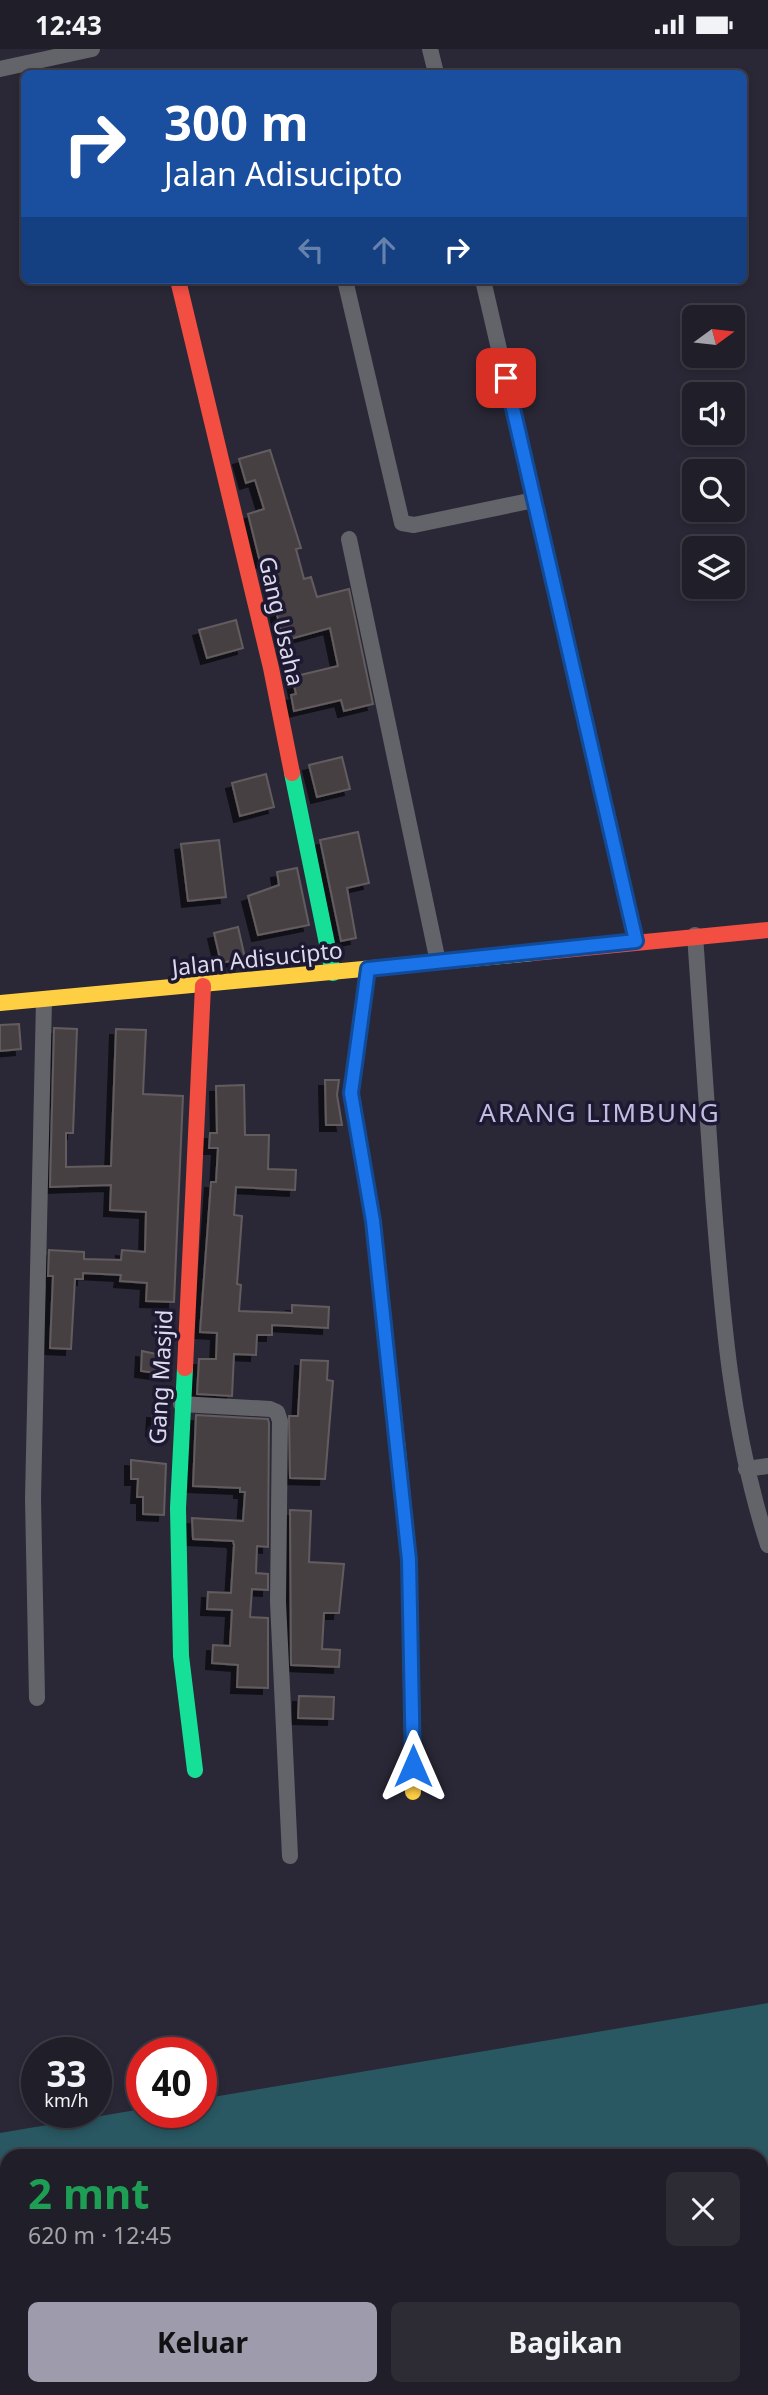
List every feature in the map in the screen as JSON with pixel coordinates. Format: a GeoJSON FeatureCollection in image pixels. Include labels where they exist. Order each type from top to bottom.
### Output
{"type":"FeatureCollection","features":[{"type":"Feature","properties":{"kind":"street"},"geometry":{"type":"LineString","coordinates":[[0,69],[89,49]]}},
{"type":"Feature","properties":{"kind":"street"},"geometry":{"type":"LineString","coordinates":[[430,49],[435,70]]}},
{"type":"Feature","properties":{"kind":"street","name":"Gang Usaha"},"geometry":{"type":"LineString","coordinates":[[179,284],[271,668],[332,973]]}},
{"type":"Feature","properties":{"kind":"street"},"geometry":{"type":"LineString","coordinates":[[346,284],[402,523],[414,525],[534,500]]}},
{"type":"Feature","properties":{"kind":"street"},"geometry":{"type":"LineString","coordinates":[[484,284],[636,941]]}},
{"type":"Feature","properties":{"kind":"street"},"geometry":{"type":"LineString","coordinates":[[349,539],[438,962]]}},
{"type":"Feature","properties":{"kind":"street","name":"Jalan Adisucipto"},"geometry":{"type":"LineString","coordinates":[[0,1003],[203,986],[695,935],[768,930]]}},
{"type":"Feature","properties":{"kind":"street"},"geometry":{"type":"LineString","coordinates":[[695,935],[722,1310],[746,1469],[768,1545]]}},
{"type":"Feature","properties":{"kind":"street"},"geometry":{"type":"LineString","coordinates":[[368,969],[351,1093],[373,1221],[409,1560],[413,1665],[413,1792]]}},
{"type":"Feature","properties":{"kind":"street","name":"Gang Masjid"},"geometry":{"type":"LineString","coordinates":[[194,1770],[178,1601],[181,1404],[203,986]]}},
{"type":"Feature","properties":{"kind":"street"},"geometry":{"type":"LineString","coordinates":[[37,1698],[33,1499],[44,1000]]}},
{"type":"Feature","properties":{"kind":"street"},"geometry":{"type":"LineString","coordinates":[[181,1404],[270,1409],[277,1412],[280,1421],[278,1602],[290,1856]]}},
{"type":"Feature","properties":{"kind":"street"},"geometry":{"type":"LineString","coordinates":[[746,1469],[768,1466]]}},
{"type":"Feature","properties":{"kind":"water"},"geometry":{"type":"Polygon","coordinates":[[[768,2003],[768,2149],[0,2149],[0,2133],[30,2128],[112,2128],[112,2114],[126,2112],[126,2128],[217,2128],[217,2096],[768,2003]]]}},
{"type":"Feature","properties":{"kind":"building"},"geometry":{"type":"Polygon","coordinates":[[[270,450],[301,548],[296,549],[304,579],[311,577],[317,597],[349,589],[373,704],[344,711],[341,700],[294,711],[291,695],[296,694],[292,677],[338,666],[330,628],[283,641],[265,561],[260,562],[248,514],[264,509],[255,480],[246,483],[239,459],[270,450]]]}},
{"type":"Feature","properties":{"kind":"building"},"geometry":{"type":"Polygon","coordinates":[[[236,620],[243,648],[207,658],[199,630],[236,620]]]}},
{"type":"Feature","properties":{"kind":"building"},"geometry":{"type":"Polygon","coordinates":[[[342,757],[350,789],[317,797],[309,765],[342,757]]]}},
{"type":"Feature","properties":{"kind":"building"},"geometry":{"type":"Polygon","coordinates":[[[266,774],[274,807],[240,816],[232,783],[266,774]]]}},
{"type":"Feature","properties":{"kind":"building"},"geometry":{"type":"Polygon","coordinates":[[[358,832],[369,883],[347,888],[356,938],[341,941],[320,840],[358,832]]]}},
{"type":"Feature","properties":{"kind":"building"},"geometry":{"type":"Polygon","coordinates":[[[219,840],[226,897],[188,901],[181,844],[219,840]]]}},
{"type":"Feature","properties":{"kind":"building"},"geometry":{"type":"Polygon","coordinates":[[[297,868],[309,925],[258,935],[248,896],[279,885],[277,872],[297,868]]]}},
{"type":"Feature","properties":{"kind":"building"},"geometry":{"type":"Polygon","coordinates":[[[238,927],[245,958],[221,963],[214,933],[238,927]]]}},
{"type":"Feature","properties":{"kind":"building"},"geometry":{"type":"Polygon","coordinates":[[[19,1024],[21,1049],[0,1051],[0,1025],[19,1024]]]}},
{"type":"Feature","properties":{"kind":"building"},"geometry":{"type":"Polygon","coordinates":[[[54,1028],[77,1029],[73,1133],[66,1133],[66,1167],[111,1166],[116,1029],[146,1030],[143,1094],[183,1096],[174,1302],[146,1301],[147,1283],[120,1281],[121,1275],[83,1273],[83,1279],[75,1279],[71,1349],[50,1348],[53,1276],[48,1276],[49,1250],[84,1252],[84,1259],[121,1260],[122,1250],[145,1252],[146,1212],[110,1210],[111,1185],[50,1187],[54,1028]]]}},
{"type":"Feature","properties":{"kind":"building"},"geometry":{"type":"Polygon","coordinates":[[[325,1080],[339,1080],[337,1095],[342,1125],[326,1125],[325,1080]]]}},
{"type":"Feature","properties":{"kind":"building"},"geometry":{"type":"Polygon","coordinates":[[[244,1085],[245,1135],[269,1135],[268,1169],[296,1170],[295,1190],[236,1187],[234,1215],[242,1216],[237,1284],[241,1285],[239,1311],[292,1313],[292,1305],[329,1307],[328,1328],[272,1325],[272,1335],[257,1335],[256,1355],[234,1354],[232,1396],[197,1394],[199,1359],[216,1359],[217,1333],[200,1332],[211,1182],[216,1182],[218,1148],[209,1148],[210,1133],[217,1133],[216,1086],[244,1085]]]}},
{"type":"Feature","properties":{"kind":"building"},"geometry":{"type":"Polygon","coordinates":[[[142,1351],[171,1357],[170,1375],[141,1371],[142,1351]]]}},
{"type":"Feature","properties":{"kind":"building"},"geometry":{"type":"Polygon","coordinates":[[[301,1360],[328,1361],[327,1380],[333,1381],[325,1479],[290,1478],[289,1416],[298,1416],[301,1360]]]}},
{"type":"Feature","properties":{"kind":"building"},"geometry":{"type":"Polygon","coordinates":[[[153,1412],[169,1413],[168,1431],[152,1430],[153,1412]]]}},
{"type":"Feature","properties":{"kind":"building"},"geometry":{"type":"Polygon","coordinates":[[[196,1415],[268,1419],[268,1547],[257,1546],[256,1573],[268,1574],[268,1590],[252,1589],[250,1617],[268,1618],[268,1688],[237,1687],[238,1665],[212,1663],[213,1645],[230,1646],[232,1610],[207,1609],[208,1592],[231,1593],[234,1545],[233,1541],[193,1539],[192,1518],[243,1521],[245,1492],[240,1492],[240,1488],[193,1486],[196,1415]]]}},
{"type":"Feature","properties":{"kind":"building"},"geometry":{"type":"Polygon","coordinates":[[[131,1460],[166,1464],[164,1515],[143,1514],[143,1497],[137,1497],[138,1479],[131,1479],[131,1460]]]}},
{"type":"Feature","properties":{"kind":"building"},"geometry":{"type":"Polygon","coordinates":[[[290,1510],[311,1511],[309,1562],[344,1564],[339,1613],[324,1613],[322,1649],[340,1650],[339,1667],[291,1665],[290,1510]]]}},
{"type":"Feature","properties":{"kind":"building"},"geometry":{"type":"Polygon","coordinates":[[[299,1696],[334,1697],[333,1719],[298,1718],[299,1696]]]}},
{"type":"Feature","properties":{"kind":"traffic: fast"},"geometry":{"type":"LineString","coordinates":[[292,773],[333,973]]}},
{"type":"Feature","properties":{"kind":"traffic: fast"},"geometry":{"type":"LineString","coordinates":[[185,1368],[178,1508],[181,1656],[195,1770]]}},
{"type":"Feature","properties":{"kind":"traffic: slow"},"geometry":{"type":"LineString","coordinates":[[0,1003],[533,953]]}},
{"type":"Feature","properties":{"kind":"traffic: slow"},"geometry":{"type":"LineString","coordinates":[[397,1442],[409,1560],[413,1792]]}},
{"type":"Feature","properties":{"kind":"traffic: jam"},"geometry":{"type":"LineString","coordinates":[[179,284],[271,668],[292,773]]}},
{"type":"Feature","properties":{"kind":"traffic: jam"},"geometry":{"type":"LineString","coordinates":[[533,953],[768,930]]}},
{"type":"Feature","properties":{"kind":"traffic: jam"},"geometry":{"type":"LineString","coordinates":[[368,970],[351,1093],[373,1221],[397,1442]]}},
{"type":"Feature","properties":{"kind":"traffic: jam"},"geometry":{"type":"LineString","coordinates":[[185,1368],[203,986]]}},
{"type":"Feature","properties":{"kind":"district","name":"ARANG LIMBUNG"},"geometry":{"type":"Point","coordinates":[600,1112]}},
{"type":"Feature","properties":{"kind":"route"},"geometry":{"type":"LineString","coordinates":[[413,1766],[409,1560],[373,1221],[351,1093],[368,969],[636,941],[506,378]]}}]}
